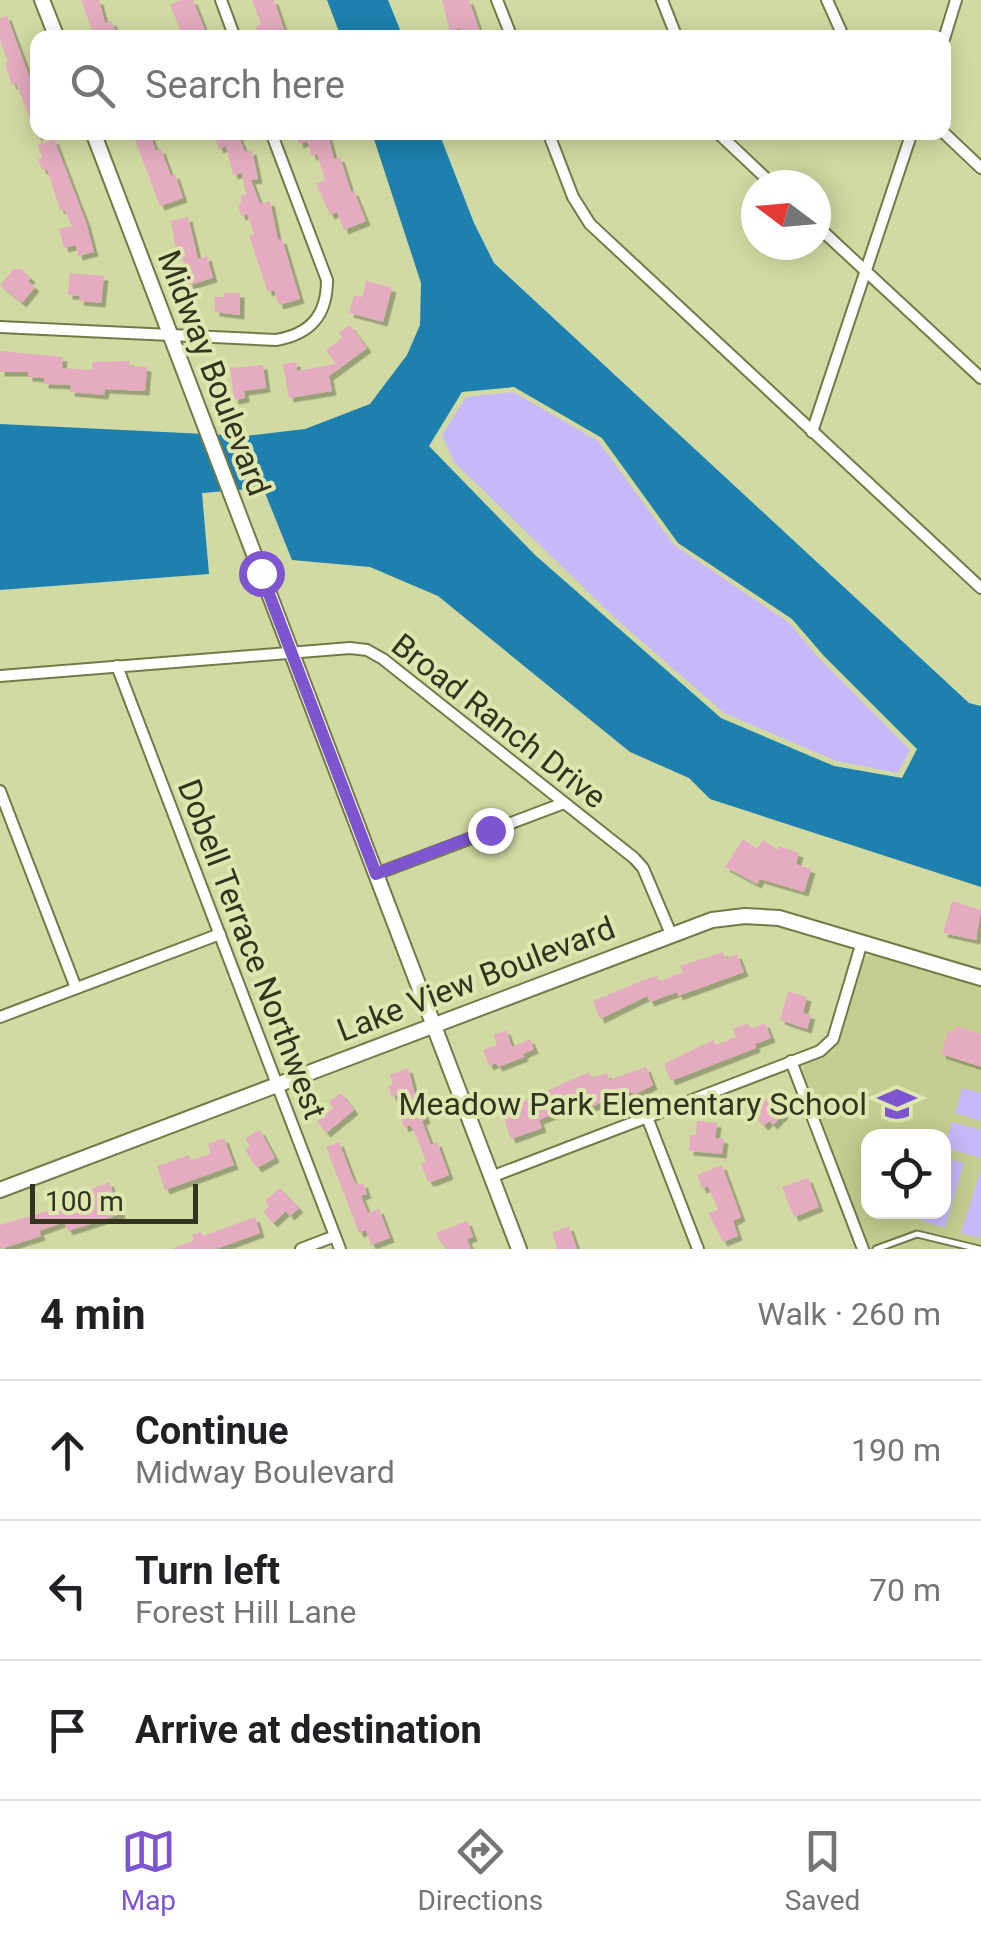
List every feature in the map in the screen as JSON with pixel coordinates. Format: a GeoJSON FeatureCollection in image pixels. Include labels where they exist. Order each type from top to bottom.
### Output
{"type":"FeatureCollection","features":[{"type":"Feature","properties":{"kind":"street"},"geometry":{"type":"LineString","coordinates":[[42,0],[53,30]]}},
{"type":"Feature","properties":{"kind":"street"},"geometry":{"type":"LineString","coordinates":[[221,0],[232,30]]}},
{"type":"Feature","properties":{"kind":"street"},"geometry":{"type":"LineString","coordinates":[[497,0],[509,30]]}},
{"type":"Feature","properties":{"kind":"street"},"geometry":{"type":"LineString","coordinates":[[662,0],[673,30]]}},
{"type":"Feature","properties":{"kind":"street"},"geometry":{"type":"LineString","coordinates":[[828,0],[841,30]]}},
{"type":"Feature","properties":{"kind":"street"},"geometry":{"type":"LineString","coordinates":[[947,30],[956,0]]}},
{"type":"Feature","properties":{"kind":"street","name":"Midway Boulevard"},"geometry":{"type":"LineString","coordinates":[[96,140],[518,1249]]}},
{"type":"Feature","properties":{"kind":"street"},"geometry":{"type":"LineString","coordinates":[[0,327],[276,340],[294,337],[310,328],[327,298],[327,280],[274,140]]}},
{"type":"Feature","properties":{"kind":"street"},"geometry":{"type":"LineString","coordinates":[[551,140],[572,197],[590,224],[981,588]]}},
{"type":"Feature","properties":{"kind":"street"},"geometry":{"type":"LineString","coordinates":[[725,140],[757,170]]}},
{"type":"Feature","properties":{"kind":"street"},"geometry":{"type":"LineString","coordinates":[[812,432],[909,140]]}},
{"type":"Feature","properties":{"kind":"street"},"geometry":{"type":"LineString","coordinates":[[951,140],[981,168]]}},
{"type":"Feature","properties":{"kind":"street"},"geometry":{"type":"LineString","coordinates":[[831,239],[981,378]]}},
{"type":"Feature","properties":{"kind":"street","name":"Broad Ranch Drive"},"geometry":{"type":"LineString","coordinates":[[0,676],[291,652],[368,650],[644,868],[670,934]]}},
{"type":"Feature","properties":{"kind":"street","name":"Dobell Terrace Northwest"},"geometry":{"type":"LineString","coordinates":[[118,666],[340,1249]]}},
{"type":"Feature","properties":{"kind":"street"},"geometry":{"type":"LineString","coordinates":[[0,790],[76,988]]}},
{"type":"Feature","properties":{"kind":"street"},"geometry":{"type":"LineString","coordinates":[[376,874],[564,802]]}},
{"type":"Feature","properties":{"kind":"street","name":"Lake View Boulevard"},"geometry":{"type":"LineString","coordinates":[[0,1190],[712,920],[762,916],[981,978]]}},
{"type":"Feature","properties":{"kind":"street"},"geometry":{"type":"LineString","coordinates":[[0,1017],[220,934]]}},
{"type":"Feature","properties":{"kind":"street"},"geometry":{"type":"LineString","coordinates":[[491,1177],[820,1051],[832,1038],[862,942]]}},
{"type":"Feature","properties":{"kind":"street"},"geometry":{"type":"LineString","coordinates":[[791,1062],[863,1249]]}},
{"type":"Feature","properties":{"kind":"street"},"geometry":{"type":"LineString","coordinates":[[647,1116],[698,1249]]}},
{"type":"Feature","properties":{"kind":"street"},"geometry":{"type":"LineString","coordinates":[[301,1249],[335,1236]]}},
{"type":"Feature","properties":{"kind":"lane"},"geometry":{"type":"LineString","coordinates":[[876,1249],[908,1236],[927,1234],[979,1249]]}},
{"type":"Feature","properties":{"kind":"shaded area"},"geometry":{"type":"Polygon","coordinates":[[[513,392],[598,441],[674,545],[788,622],[910,750],[898,773],[836,761],[724,713],[615,618],[454,462],[442,435],[466,397],[513,392]]]}},
{"type":"Feature","properties":{"kind":"shaded area","name":"Meadow Park Elementary School"},"geometry":{"type":"Polygon","coordinates":[[[875,954],[981,986],[981,1249],[869,1249],[802,1072],[806,1062],[824,1054],[839,1034],[866,957],[875,954]]]}},
{"type":"Feature","properties":{"kind":"shaded area"},"geometry":{"type":"Polygon","coordinates":[[[962,1088],[981,1093],[981,1121],[955,1113],[962,1088]]]}},
{"type":"Feature","properties":{"kind":"shaded area"},"geometry":{"type":"Polygon","coordinates":[[[952,1122],[981,1130],[981,1158],[951,1149],[952,1122]]]}},
{"type":"Feature","properties":{"kind":"shaded area"},"geometry":{"type":"Polygon","coordinates":[[[951,1159],[964,1163],[951,1207],[951,1159]]]}},
{"type":"Feature","properties":{"kind":"shaded area"},"geometry":{"type":"Polygon","coordinates":[[[981,1169],[981,1231],[979,1238],[961,1233],[981,1169]]]}},
{"type":"Feature","properties":{"kind":"shaded area"},"geometry":{"type":"Polygon","coordinates":[[[920,1219],[948,1219],[945,1228],[920,1219]]]}},
{"type":"Feature","properties":{"kind":"water"},"geometry":{"type":"Polygon","coordinates":[[[327,0],[388,0],[400,30],[338,30],[327,0]]]}},
{"type":"Feature","properties":{"kind":"water"},"geometry":{"type":"Polygon","coordinates":[[[374,140],[442,140],[494,263],[969,703],[981,706],[981,887],[710,799],[689,778],[630,752],[438,596],[370,567],[292,560],[263,488],[202,493],[209,574],[0,590],[0,424],[246,436],[305,429],[370,404],[407,355],[420,325],[421,283],[374,140]],[[514,387],[462,392],[429,446],[535,555],[721,718],[834,766],[902,778],[917,749],[792,619],[678,543],[602,438],[514,387]]]}},
{"type":"Feature","properties":{"kind":"building"},"geometry":{"type":"Polygon","coordinates":[[[81,0],[99,0],[105,23],[112,21],[115,30],[92,30],[81,0]]]}},
{"type":"Feature","properties":{"kind":"building"},"geometry":{"type":"Polygon","coordinates":[[[193,0],[205,30],[181,30],[170,5],[193,0]]]}},
{"type":"Feature","properties":{"kind":"building"},"geometry":{"type":"Polygon","coordinates":[[[252,0],[274,0],[284,30],[257,30],[261,24],[252,0]]]}},
{"type":"Feature","properties":{"kind":"building"},"geometry":{"type":"Polygon","coordinates":[[[442,0],[469,0],[479,30],[450,30],[442,0]]]}},
{"type":"Feature","properties":{"kind":"building"},"geometry":{"type":"Polygon","coordinates":[[[7,16],[30,78],[30,119],[5,63],[8,62],[0,40],[0,18],[7,16]]]}},
{"type":"Feature","properties":{"kind":"building"},"geometry":{"type":"Polygon","coordinates":[[[54,140],[94,252],[78,256],[76,245],[64,248],[59,229],[72,226],[64,209],[60,210],[47,169],[42,170],[38,145],[54,140]]]}},
{"type":"Feature","properties":{"kind":"building"},"geometry":{"type":"Polygon","coordinates":[[[135,140],[152,140],[156,151],[161,149],[171,176],[175,174],[183,198],[160,206],[135,140]]]}},
{"type":"Feature","properties":{"kind":"building"},"geometry":{"type":"Polygon","coordinates":[[[216,140],[240,140],[245,152],[252,150],[258,179],[251,180],[260,204],[270,201],[278,240],[282,239],[300,299],[279,305],[274,290],[268,292],[249,236],[254,234],[247,214],[241,216],[238,205],[242,203],[240,196],[246,194],[242,173],[233,175],[226,146],[219,149],[216,140]]]}},
{"type":"Feature","properties":{"kind":"building"},"geometry":{"type":"Polygon","coordinates":[[[298,140],[329,140],[334,159],[340,157],[366,221],[344,230],[337,212],[330,215],[316,183],[325,180],[317,154],[312,156],[307,141],[299,144],[298,140]]]}},
{"type":"Feature","properties":{"kind":"building"},"geometry":{"type":"Polygon","coordinates":[[[188,217],[198,259],[207,256],[213,278],[189,285],[180,249],[176,250],[171,221],[188,217]]]}},
{"type":"Feature","properties":{"kind":"building"},"geometry":{"type":"Polygon","coordinates":[[[14,269],[21,269],[35,287],[22,303],[0,285],[14,269]]]}},
{"type":"Feature","properties":{"kind":"building"},"geometry":{"type":"Polygon","coordinates":[[[70,273],[104,276],[101,303],[79,301],[80,296],[68,295],[70,273]]]}},
{"type":"Feature","properties":{"kind":"building"},"geometry":{"type":"Polygon","coordinates":[[[366,281],[392,288],[383,322],[349,313],[354,295],[362,297],[366,281]]]}},
{"type":"Feature","properties":{"kind":"building"},"geometry":{"type":"Polygon","coordinates":[[[224,293],[240,293],[240,315],[215,312],[214,297],[224,297],[224,293]]]}},
{"type":"Feature","properties":{"kind":"building"},"geometry":{"type":"Polygon","coordinates":[[[350,325],[367,348],[329,376],[332,391],[289,398],[283,364],[296,362],[297,371],[336,364],[326,350],[342,338],[339,333],[350,325]]]}},
{"type":"Feature","properties":{"kind":"building"},"geometry":{"type":"Polygon","coordinates":[[[0,351],[63,357],[62,368],[92,370],[93,362],[130,361],[129,366],[147,367],[145,391],[105,389],[104,395],[70,392],[71,385],[44,384],[44,378],[28,377],[28,372],[0,372],[0,351]]]}},
{"type":"Feature","properties":{"kind":"building"},"geometry":{"type":"Polygon","coordinates":[[[263,365],[266,388],[244,391],[245,398],[234,400],[230,368],[263,365]]]}},
{"type":"Feature","properties":{"kind":"building"},"geometry":{"type":"Polygon","coordinates":[[[743,839],[757,849],[763,840],[778,850],[779,846],[799,853],[796,864],[811,869],[804,892],[760,879],[757,884],[725,867],[743,839]]]}},
{"type":"Feature","properties":{"kind":"building"},"geometry":{"type":"Polygon","coordinates":[[[952,901],[981,910],[976,940],[943,933],[952,901]]]}},
{"type":"Feature","properties":{"kind":"building"},"geometry":{"type":"Polygon","coordinates":[[[723,952],[726,959],[737,954],[744,972],[678,996],[677,992],[650,1002],[647,996],[600,1019],[593,1001],[649,978],[657,976],[659,982],[683,972],[680,966],[723,952]]]}},
{"type":"Feature","properties":{"kind":"building"},"geometry":{"type":"Polygon","coordinates":[[[788,991],[807,997],[803,1013],[811,1015],[807,1029],[780,1020],[788,991]]]}},
{"type":"Feature","properties":{"kind":"building"},"geometry":{"type":"Polygon","coordinates":[[[748,1023],[750,1029],[765,1023],[771,1038],[755,1044],[756,1048],[671,1081],[664,1064],[713,1040],[716,1045],[736,1037],[733,1029],[748,1023]]]}},
{"type":"Feature","properties":{"kind":"building"},"geometry":{"type":"Polygon","coordinates":[[[956,1026],[981,1034],[981,1067],[941,1054],[948,1031],[954,1032],[956,1026]]]}},
{"type":"Feature","properties":{"kind":"building"},"geometry":{"type":"Polygon","coordinates":[[[506,1030],[512,1047],[530,1039],[534,1049],[498,1067],[496,1063],[489,1066],[483,1050],[497,1045],[494,1035],[506,1030]]]}},
{"type":"Feature","properties":{"kind":"building"},"geometry":{"type":"Polygon","coordinates":[[[646,1067],[653,1085],[646,1089],[635,1094],[627,1091],[587,1109],[586,1106],[563,1115],[562,1111],[539,1120],[542,1128],[511,1139],[497,1097],[510,1093],[518,1104],[589,1072],[591,1078],[607,1073],[609,1080],[646,1067]]]}},
{"type":"Feature","properties":{"kind":"building"},"geometry":{"type":"Polygon","coordinates":[[[408,1068],[431,1145],[437,1142],[449,1175],[434,1181],[428,1182],[418,1140],[410,1125],[404,1128],[400,1116],[405,1114],[398,1095],[392,1097],[388,1086],[393,1084],[390,1075],[408,1068]]]}},
{"type":"Feature","properties":{"kind":"building"},"geometry":{"type":"Polygon","coordinates":[[[341,1093],[354,1110],[326,1133],[317,1121],[333,1108],[329,1102],[341,1093]]]}},
{"type":"Feature","properties":{"kind":"building"},"geometry":{"type":"Polygon","coordinates":[[[768,1097],[784,1114],[773,1125],[769,1121],[764,1126],[757,1119],[762,1114],[756,1109],[768,1097]]]}},
{"type":"Feature","properties":{"kind":"building"},"geometry":{"type":"Polygon","coordinates":[[[697,1121],[717,1123],[715,1138],[724,1139],[722,1154],[689,1151],[690,1135],[696,1135],[697,1121]]]}},
{"type":"Feature","properties":{"kind":"building"},"geometry":{"type":"Polygon","coordinates":[[[260,1130],[275,1158],[257,1168],[245,1150],[250,1147],[245,1138],[260,1130]]]}},
{"type":"Feature","properties":{"kind":"building"},"geometry":{"type":"Polygon","coordinates":[[[224,1138],[234,1165],[165,1190],[157,1166],[189,1155],[191,1161],[211,1153],[208,1144],[224,1138]]]}},
{"type":"Feature","properties":{"kind":"building"},"geometry":{"type":"Polygon","coordinates":[[[339,1142],[353,1179],[357,1185],[363,1183],[367,1194],[361,1196],[368,1213],[379,1209],[390,1238],[371,1245],[366,1230],[359,1233],[326,1147],[339,1142]]]}},
{"type":"Feature","properties":{"kind":"building"},"geometry":{"type":"Polygon","coordinates":[[[722,1165],[741,1217],[733,1221],[738,1236],[723,1242],[708,1213],[718,1210],[708,1186],[702,1189],[697,1175],[722,1165]]]}},
{"type":"Feature","properties":{"kind":"building"},"geometry":{"type":"Polygon","coordinates":[[[808,1178],[819,1207],[794,1217],[782,1187],[808,1178]]]}},
{"type":"Feature","properties":{"kind":"building"},"geometry":{"type":"Polygon","coordinates":[[[109,1182],[121,1214],[68,1231],[64,1222],[39,1231],[41,1236],[0,1249],[0,1225],[58,1208],[58,1203],[109,1182]]]}},
{"type":"Feature","properties":{"kind":"building"},"geometry":{"type":"Polygon","coordinates":[[[280,1188],[299,1208],[290,1216],[286,1211],[273,1223],[263,1212],[269,1206],[265,1201],[280,1188]]]}},
{"type":"Feature","properties":{"kind":"building"},"geometry":{"type":"Polygon","coordinates":[[[255,1217],[260,1233],[216,1249],[172,1249],[194,1240],[192,1235],[201,1232],[203,1236],[255,1217]]]}},
{"type":"Feature","properties":{"kind":"building"},"geometry":{"type":"Polygon","coordinates":[[[467,1221],[473,1237],[467,1239],[471,1249],[446,1249],[436,1233],[467,1221]]]}},
{"type":"Feature","properties":{"kind":"building"},"geometry":{"type":"Polygon","coordinates":[[[569,1226],[577,1249],[557,1249],[552,1233],[569,1226]]]}},
{"type":"Feature","properties":{"kind":"place","name":"Meadow Park Elementary School"},"geometry":{"type":"Point","coordinates":[897,1104]}},
{"type":"Feature","properties":{"kind":"route"},"geometry":{"type":"LineString","coordinates":[[261,573],[376,874],[490,830]]}}]}
